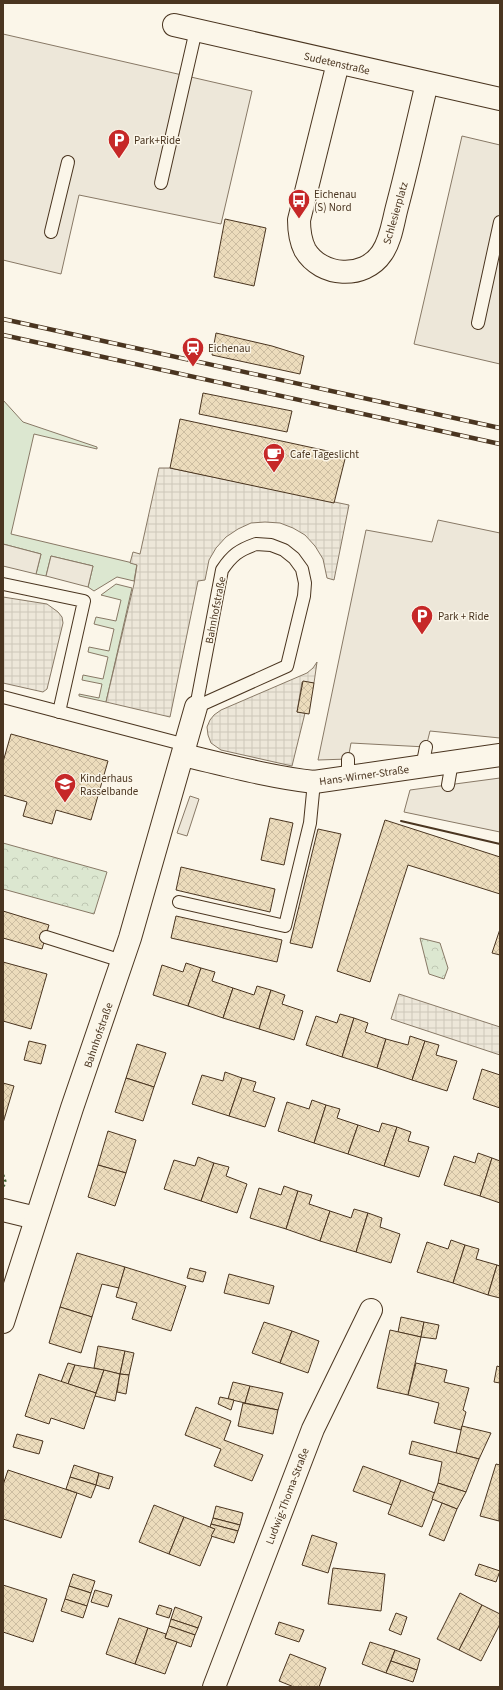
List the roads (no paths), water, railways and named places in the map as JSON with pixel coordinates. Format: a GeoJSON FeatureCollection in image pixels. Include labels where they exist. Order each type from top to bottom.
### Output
{"type":"FeatureCollection","features":[{"type":"Feature","properties":{"kind":"street","name":"Sudetenstraße"},"geometry":{"type":"LineString","coordinates":[[174,25],[500,99]]}},
{"type":"Feature","properties":{"kind":"street","name":"Schlesierplatz"},"geometry":{"type":"LineString","coordinates":[[338,63],[299,220],[299,235],[305,249],[314,261],[327,269],[334,271],[357,271],[371,264],[382,254],[389,240],[416,135],[427,83]]}},
{"type":"Feature","properties":{"kind":"street","name":"Bahnhofstraße"},"geometry":{"type":"LineString","coordinates":[[3,1322],[36,1218],[122,961],[196,707]]}},
{"type":"Feature","properties":{"kind":"street","name":"Hans-Wirner-Straße"},"geometry":{"type":"LineString","coordinates":[[184,750],[256,772],[314,782],[348,768],[424,757],[452,762],[499,752]]}},
{"type":"Feature","properties":{"kind":"street"},"geometry":{"type":"LineString","coordinates":[[3,1210],[36,1218]]}},
{"type":"Feature","properties":{"kind":"street","name":"Ludwig-Thoma-Straße"},"geometry":{"type":"LineString","coordinates":[[214,1687],[313,1429],[371,1310]]}},
{"type":"Feature","properties":{"kind":"lane"},"geometry":{"type":"LineString","coordinates":[[161,183],[196,30]]}},
{"type":"Feature","properties":{"kind":"lane"},"geometry":{"type":"LineString","coordinates":[[52,232],[68,162]]}},
{"type":"Feature","properties":{"kind":"lane"},"geometry":{"type":"LineString","coordinates":[[478,323],[500,222]]}},
{"type":"Feature","properties":{"kind":"lane","name":"Bahnhofstraße"},"geometry":{"type":"LineString","coordinates":[[256,544],[271,544],[284,550],[294,558],[302,569],[305,583],[304,596],[287,666],[196,707],[222,570],[230,558],[242,549],[256,544]]}},
{"type":"Feature","properties":{"kind":"lane"},"geometry":{"type":"LineString","coordinates":[[3,584],[84,601],[59,712]]}},
{"type":"Feature","properties":{"kind":"lane"},"geometry":{"type":"LineString","coordinates":[[3,696],[184,750]]}},
{"type":"Feature","properties":{"kind":"lane"},"geometry":{"type":"LineString","coordinates":[[448,785],[452,762]]}},
{"type":"Feature","properties":{"kind":"lane"},"geometry":{"type":"LineString","coordinates":[[179,902],[285,926],[310,823],[314,782]]}},
{"type":"Feature","properties":{"kind":"lane"},"geometry":{"type":"LineString","coordinates":[[46,937],[122,961]]}},
{"type":"Feature","properties":{"kind":"railway"},"geometry":{"type":"LineString","coordinates":[[3,319],[500,428]]}},
{"type":"Feature","properties":{"kind":"railway"},"geometry":{"type":"LineString","coordinates":[[3,335],[500,444]]}},
{"type":"Feature","properties":{"kind":"place","name":"Park+Ride"},"geometry":{"type":"Point","coordinates":[119,160]}},
{"type":"Feature","properties":{"kind":"place","name":"Eichenau (S) Nord"},"geometry":{"type":"Point","coordinates":[299,220]}},
{"type":"Feature","properties":{"kind":"place","name":"Eichenau"},"geometry":{"type":"Point","coordinates":[193,368]}},
{"type":"Feature","properties":{"kind":"place","name":"Cafe Tageslicht"},"geometry":{"type":"Point","coordinates":[274,474]}},
{"type":"Feature","properties":{"kind":"place","name":"Park + Ride"},"geometry":{"type":"Point","coordinates":[422,636]}},
{"type":"Feature","properties":{"kind":"place","name":"Kinderhaus Rasselbande"},"geometry":{"type":"Point","coordinates":[65,804]}}]}
